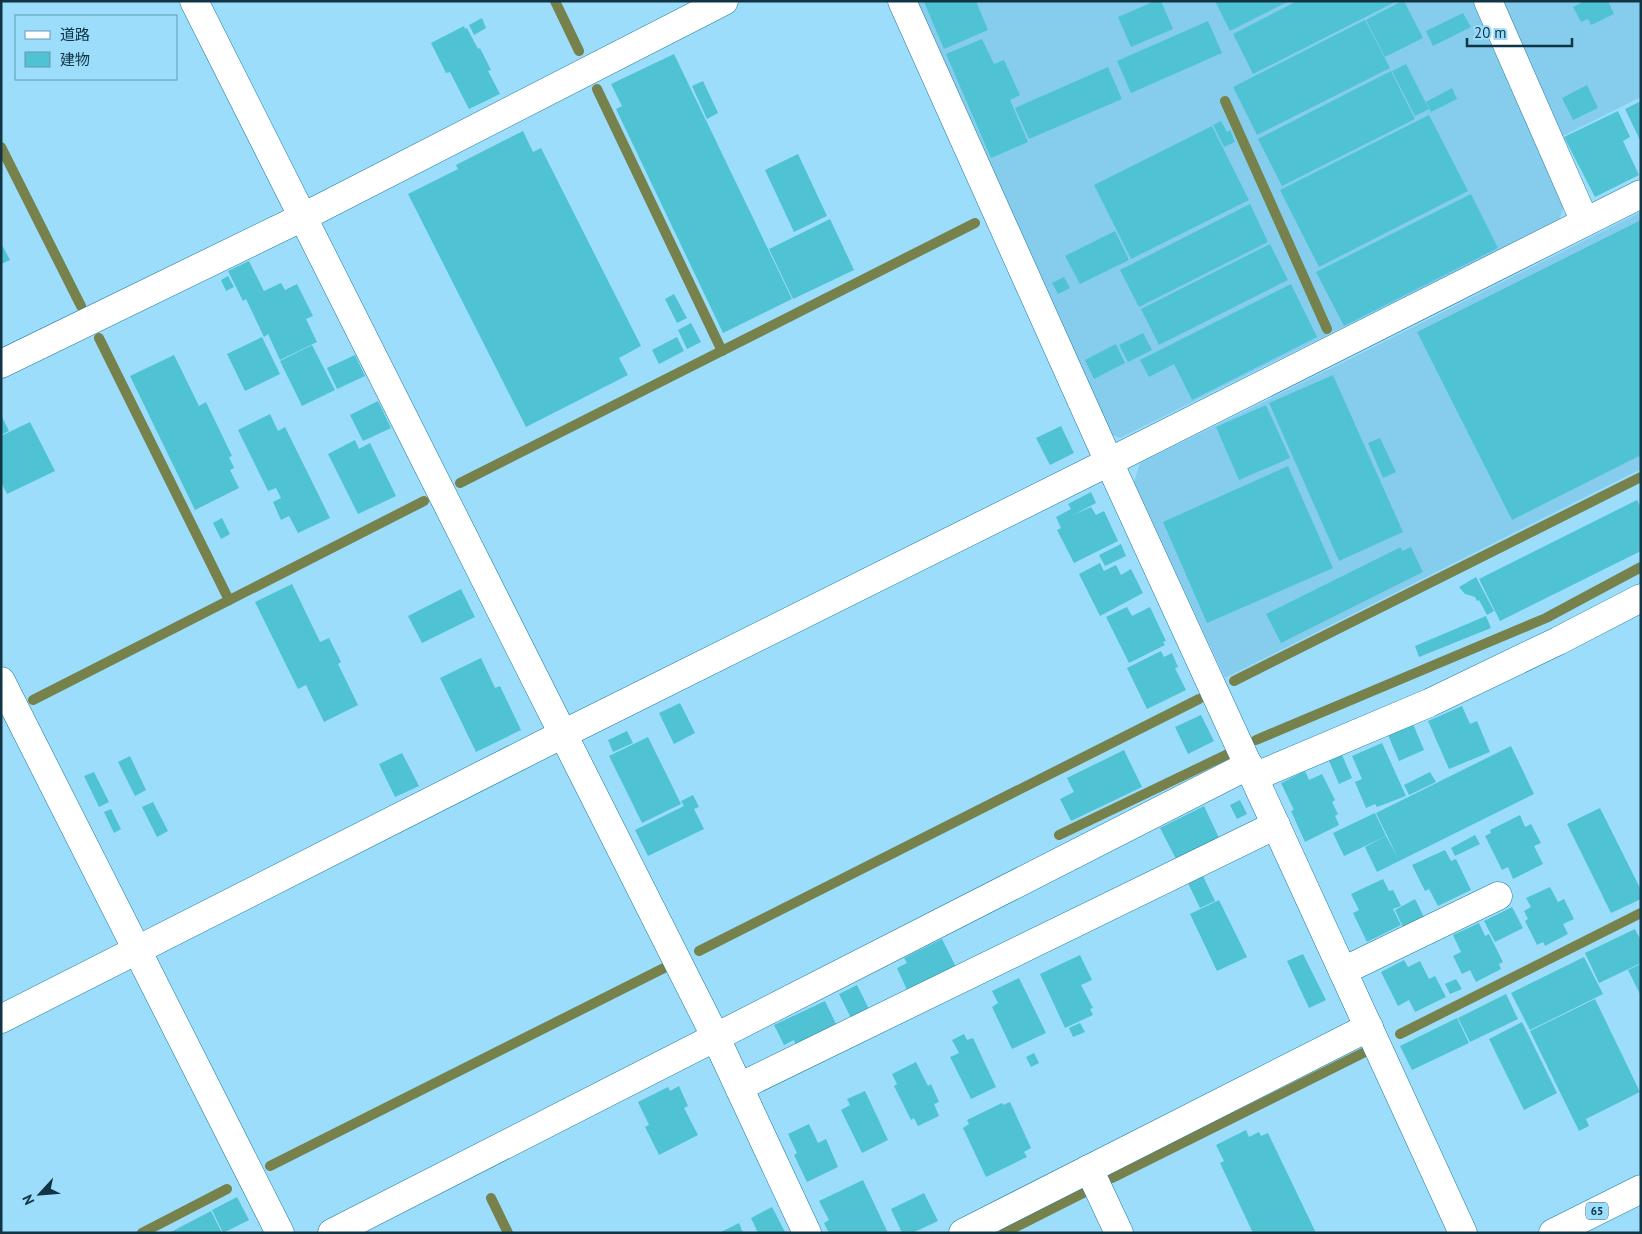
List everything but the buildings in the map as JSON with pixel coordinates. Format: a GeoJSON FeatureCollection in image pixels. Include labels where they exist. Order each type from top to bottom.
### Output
{"type":"FeatureCollection","features":[{"type":"Feature","properties":{"kind":"street"},"geometry":{"type":"LineString","coordinates":[[194,1],[716,1038],[807,1233]]}},
{"type":"Feature","properties":{"kind":"street"},"geometry":{"type":"LineString","coordinates":[[1,364],[302,216],[724,1]]}},
{"type":"Feature","properties":{"kind":"street"},"geometry":{"type":"LineString","coordinates":[[902,1],[1109,462],[1463,1233]]}},
{"type":"Feature","properties":{"kind":"street"},"geometry":{"type":"LineString","coordinates":[[1488,1],[1585,222]]}},
{"type":"Feature","properties":{"kind":"street"},"geometry":{"type":"LineString","coordinates":[[1,1019],[563,734],[1641,194]]}},
{"type":"Feature","properties":{"kind":"street"},"geometry":{"type":"LineString","coordinates":[[332,1233],[716,1038],[1251,771],[1429,703],[1558,641],[1641,598]]}},
{"type":"Feature","properties":{"kind":"street"},"geometry":{"type":"LineString","coordinates":[[1,681],[280,1233]]}},
{"type":"Feature","properties":{"kind":"street"},"geometry":{"type":"LineString","coordinates":[[739,1087],[1276,825]]}},
{"type":"Feature","properties":{"kind":"street"},"geometry":{"type":"LineString","coordinates":[[1343,971],[1498,896]]}},
{"type":"Feature","properties":{"kind":"street"},"geometry":{"type":"LineString","coordinates":[[963,1233],[1369,1027]]}},
{"type":"Feature","properties":{"kind":"street"},"geometry":{"type":"LineString","coordinates":[[1089,1169],[1119,1233]]}},
{"type":"Feature","properties":{"kind":"street","name":"65"},"geometry":{"type":"LineString","coordinates":[[1553,1233],[1641,1188]]}},
{"type":"Feature","properties":{"kind":"shaded area"},"geometry":{"type":"Polygon","coordinates":[[[915,1],[1475,1],[1564,205],[1559,220],[1120,438],[1112,435],[915,1]]]}},
{"type":"Feature","properties":{"kind":"shaded area"},"geometry":{"type":"Polygon","coordinates":[[[1503,1],[1641,1],[1641,97],[1563,136],[1503,1]]]}},
{"type":"Feature","properties":{"kind":"shaded area"},"geometry":{"type":"Polygon","coordinates":[[[1641,212],[1641,469],[1225,678],[1134,482],[1140,463],[1641,212]]]}},
{"type":"Feature","properties":{"kind":"waterway"},"geometry":{"type":"LineString","coordinates":[[555,1],[579,51]]}},
{"type":"Feature","properties":{"kind":"waterway"},"geometry":{"type":"LineString","coordinates":[[597,89],[722,351]]}},
{"type":"Feature","properties":{"kind":"waterway"},"geometry":{"type":"LineString","coordinates":[[1225,101],[1327,329]]}},
{"type":"Feature","properties":{"kind":"waterway"},"geometry":{"type":"LineString","coordinates":[[1,147],[81,306]]}},
{"type":"Feature","properties":{"kind":"waterway"},"geometry":{"type":"LineString","coordinates":[[460,483],[975,223]]}},
{"type":"Feature","properties":{"kind":"waterway"},"geometry":{"type":"LineString","coordinates":[[99,338],[229,600]]}},
{"type":"Feature","properties":{"kind":"waterway"},"geometry":{"type":"LineString","coordinates":[[1234,681],[1641,477]]}},
{"type":"Feature","properties":{"kind":"waterway"},"geometry":{"type":"LineString","coordinates":[[33,700],[424,501]]}},
{"type":"Feature","properties":{"kind":"waterway"},"geometry":{"type":"LineString","coordinates":[[1256,740],[1546,618],[1641,567]]}},
{"type":"Feature","properties":{"kind":"waterway"},"geometry":{"type":"LineString","coordinates":[[699,951],[1199,699]]}},
{"type":"Feature","properties":{"kind":"waterway"},"geometry":{"type":"LineString","coordinates":[[1059,835],[1228,754]]}},
{"type":"Feature","properties":{"kind":"waterway"},"geometry":{"type":"LineString","coordinates":[[1400,1034],[1641,913]]}},
{"type":"Feature","properties":{"kind":"waterway"},"geometry":{"type":"LineString","coordinates":[[270,1166],[664,968]]}},
{"type":"Feature","properties":{"kind":"waterway"},"geometry":{"type":"LineString","coordinates":[[1112,1178],[1363,1053]]}},
{"type":"Feature","properties":{"kind":"waterway"},"geometry":{"type":"LineString","coordinates":[[142,1233],[227,1189]]}},
{"type":"Feature","properties":{"kind":"waterway"},"geometry":{"type":"LineString","coordinates":[[1004,1233],[1085,1192]]}},
{"type":"Feature","properties":{"kind":"waterway"},"geometry":{"type":"LineString","coordinates":[[491,1198],[508,1233]]}}]}
